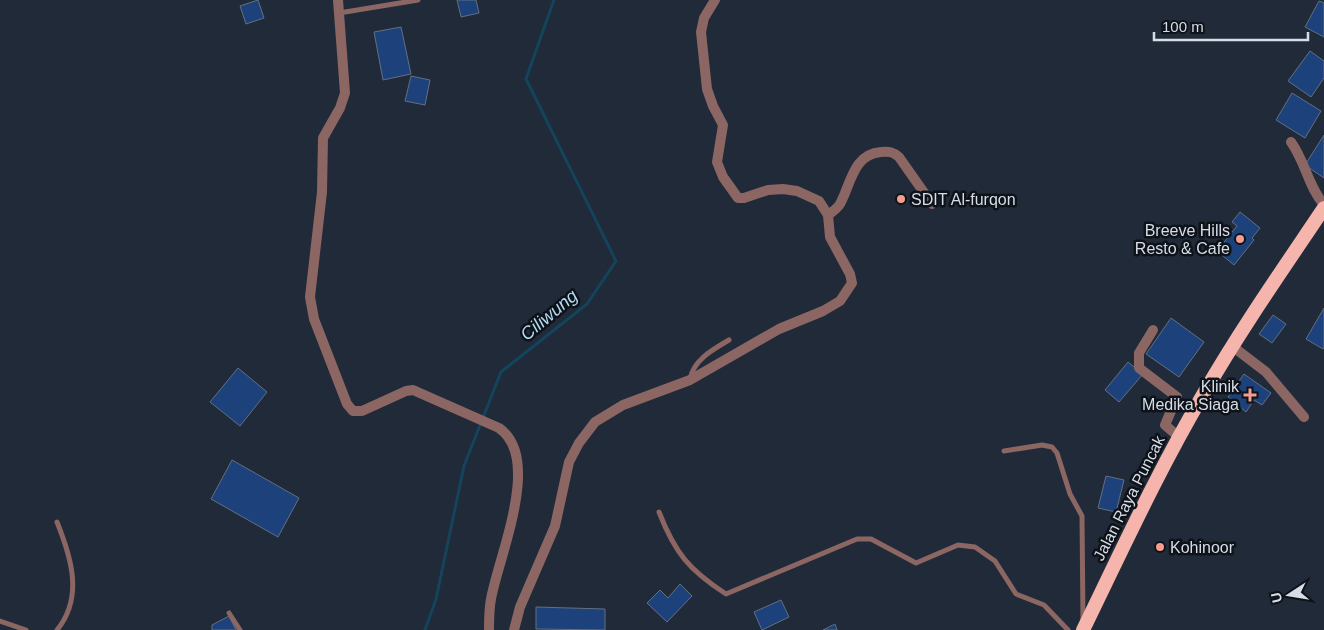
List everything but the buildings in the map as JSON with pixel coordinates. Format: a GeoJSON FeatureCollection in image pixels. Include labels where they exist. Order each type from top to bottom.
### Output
{"type":"FeatureCollection","features":[{"type":"Feature","properties":{"kind":"highway","name":"Jalan Raya Puncak"},"geometry":{"type":"LineString","coordinates":[[1083,630],[1179,438],[1232,346],[1324,206]]}},
{"type":"Feature","properties":{"kind":"street"},"geometry":{"type":"LineString","coordinates":[[338,0],[344,97],[322,138],[322,192],[311,271],[311,310],[351,410],[362,412],[406,391],[413,390],[499,428],[509,437],[518,464],[514,506],[491,600],[489,630]]}},
{"type":"Feature","properties":{"kind":"street"},"geometry":{"type":"LineString","coordinates":[[514,630],[520,607],[555,526],[566,472],[579,443],[596,422],[612,410],[690,380],[779,329],[823,311],[844,297],[850,288],[851,277],[830,237],[828,215],[819,201],[791,189],[768,190],[744,198],[738,198],[724,177],[717,158],[724,125],[713,106],[707,89],[701,32],[702,21],[715,0]]}},
{"type":"Feature","properties":{"kind":"street"},"geometry":{"type":"LineString","coordinates":[[1291,142],[1298,152],[1314,191],[1324,206]]}},
{"type":"Feature","properties":{"kind":"street"},"geometry":{"type":"LineString","coordinates":[[828,215],[839,206],[854,171],[866,156],[875,152],[893,152],[899,157],[932,204]]}},
{"type":"Feature","properties":{"kind":"street"},"geometry":{"type":"LineString","coordinates":[[1153,330],[1139,353],[1139,368],[1177,397],[1165,424],[1179,438]]}},
{"type":"Feature","properties":{"kind":"street"},"geometry":{"type":"LineString","coordinates":[[1232,346],[1270,376],[1304,417]]}},
{"type":"Feature","properties":{"kind":"lane"},"geometry":{"type":"LineString","coordinates":[[339,13],[418,0]]}},
{"type":"Feature","properties":{"kind":"lane"},"geometry":{"type":"LineString","coordinates":[[690,380],[694,369],[702,359],[729,340]]}},
{"type":"Feature","properties":{"kind":"lane"},"geometry":{"type":"LineString","coordinates":[[1004,451],[1042,445],[1052,447],[1060,457],[1070,494],[1082,518],[1081,583],[1083,630]]}},
{"type":"Feature","properties":{"kind":"lane"},"geometry":{"type":"LineString","coordinates":[[659,512],[670,541],[695,572],[726,594],[857,539],[871,539],[916,563],[951,547],[967,545],[988,554],[995,561],[1016,594],[1044,605],[1068,630]]}},
{"type":"Feature","properties":{"kind":"lane"},"geometry":{"type":"LineString","coordinates":[[56,630],[67,611],[74,580],[70,555],[57,522]]}},
{"type":"Feature","properties":{"kind":"lane"},"geometry":{"type":"LineString","coordinates":[[229,613],[240,630]]}},
{"type":"Feature","properties":{"kind":"lane"},"geometry":{"type":"LineString","coordinates":[[0,621],[26,630]]}},
{"type":"Feature","properties":{"kind":"waterway","name":"Ciliwung"},"geometry":{"type":"LineString","coordinates":[[425,630],[436,599],[464,466],[501,372],[587,304],[616,261],[526,79],[554,0]]}},
{"type":"Feature","properties":{"kind":"place","name":"SDIT Al-furqon"},"geometry":{"type":"Point","coordinates":[901,199]}},
{"type":"Feature","properties":{"kind":"place","name":"Breeve Hills Resto & Cafe"},"geometry":{"type":"Point","coordinates":[1240,239]}},
{"type":"Feature","properties":{"kind":"place","name":"Klinik Medika Siaga"},"geometry":{"type":"Point","coordinates":[1250,395]}},
{"type":"Feature","properties":{"kind":"place","name":"Kohinoor"},"geometry":{"type":"Point","coordinates":[1160,547]}}]}
